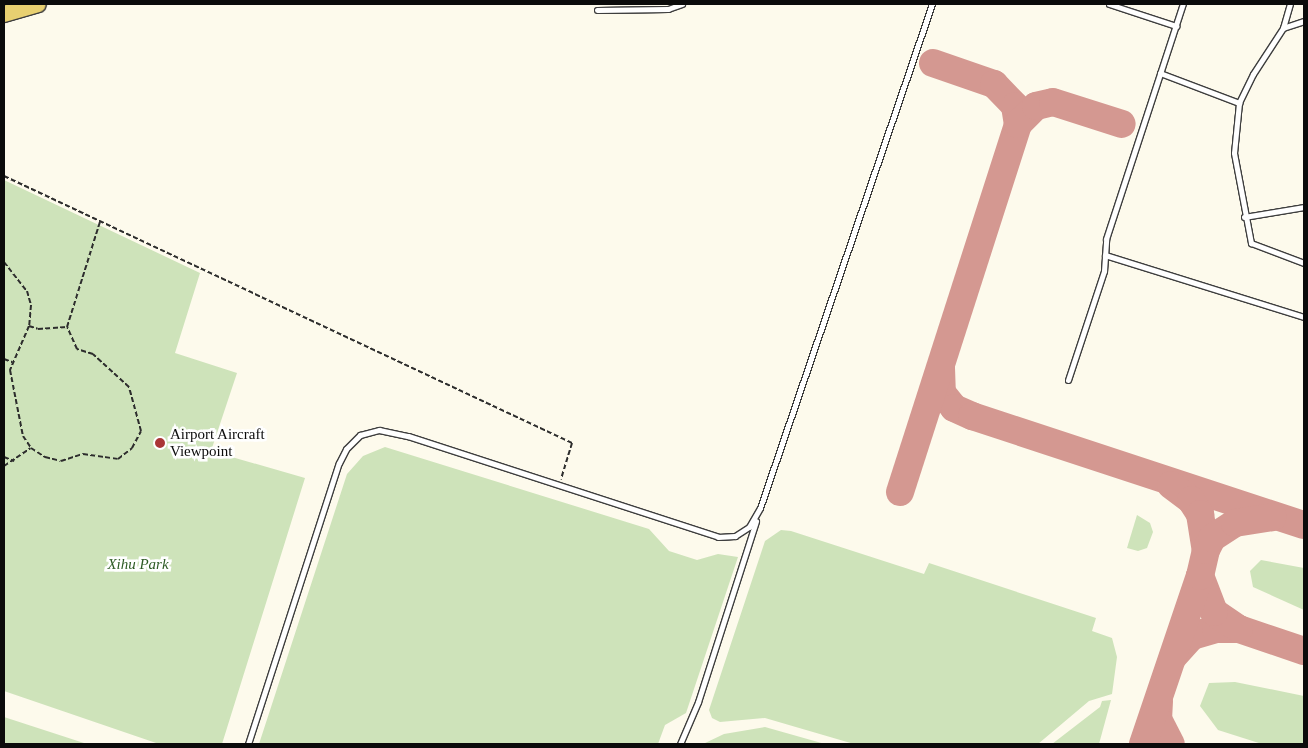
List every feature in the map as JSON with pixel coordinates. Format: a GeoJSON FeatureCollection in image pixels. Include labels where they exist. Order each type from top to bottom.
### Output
{"type":"FeatureCollection","features":[{"type":"Feature","properties":{"kind":"main road"},"geometry":{"type":"LineString","coordinates":[[4,14],[38,4]]}},
{"type":"Feature","properties":{"kind":"lane"},"geometry":{"type":"LineString","coordinates":[[597,10],[668,9],[682,4]]}},
{"type":"Feature","properties":{"kind":"lane"},"geometry":{"type":"LineString","coordinates":[[680,744],[698,702],[760,508],[932,4]]}},
{"type":"Feature","properties":{"kind":"lane"},"geometry":{"type":"LineString","coordinates":[[1109,4],[1176,26]]}},
{"type":"Feature","properties":{"kind":"lane"},"geometry":{"type":"LineString","coordinates":[[1068,380],[1104,271],[1106,240],[1183,4]]}},
{"type":"Feature","properties":{"kind":"lane"},"geometry":{"type":"LineString","coordinates":[[1290,4],[1283,28],[1239,103],[1234,153],[1244,218],[1251,243],[1304,263]]}},
{"type":"Feature","properties":{"kind":"lane"},"geometry":{"type":"LineString","coordinates":[[1283,28],[1304,20]]}},
{"type":"Feature","properties":{"kind":"lane"},"geometry":{"type":"LineString","coordinates":[[1160,73],[1239,103]]}},
{"type":"Feature","properties":{"kind":"lane"},"geometry":{"type":"LineString","coordinates":[[1244,218],[1304,207]]}},
{"type":"Feature","properties":{"kind":"lane"},"geometry":{"type":"LineString","coordinates":[[1105,254],[1304,318]]}},
{"type":"Feature","properties":{"kind":"lane"},"geometry":{"type":"LineString","coordinates":[[248,744],[339,463],[355,438],[372,431],[396,432],[723,538],[746,531],[760,508]]}},
{"type":"Feature","properties":{"kind":"path"},"geometry":{"type":"LineString","coordinates":[[4,176],[572,444],[559,486]]}},
{"type":"Feature","properties":{"kind":"path"},"geometry":{"type":"LineString","coordinates":[[4,262],[27,291],[31,305],[29,326],[12,362],[11,380],[19,421],[31,448],[44,457],[61,461],[84,454],[118,459],[132,448],[141,431],[129,386],[93,354],[77,348],[67,327],[100,222]]}},
{"type":"Feature","properties":{"kind":"path"},"geometry":{"type":"LineString","coordinates":[[29,326],[38,329],[67,327]]}},
{"type":"Feature","properties":{"kind":"path"},"geometry":{"type":"LineString","coordinates":[[4,359],[12,362]]}},
{"type":"Feature","properties":{"kind":"path"},"geometry":{"type":"LineString","coordinates":[[4,466],[31,448]]}},
{"type":"Feature","properties":{"kind":"path"},"geometry":{"type":"LineString","coordinates":[[4,457],[14,461]]}},
{"type":"Feature","properties":{"kind":"green space","name":"Xihu Park"},"geometry":{"type":"Polygon","coordinates":[[[4,180],[200,273],[175,353],[237,373],[211,451],[305,478],[222,744],[159,744],[4,691],[4,180]]]}},
{"type":"Feature","properties":{"kind":"green space"},"geometry":{"type":"Polygon","coordinates":[[[385,447],[649,529],[669,551],[697,560],[718,554],[738,557],[686,713],[665,725],[658,744],[259,744],[347,474],[363,456],[385,447]]]}},
{"type":"Feature","properties":{"kind":"green space"},"geometry":{"type":"Polygon","coordinates":[[[1137,515],[1150,523],[1153,532],[1147,548],[1138,551],[1127,548],[1137,515]]]}},
{"type":"Feature","properties":{"kind":"green space"},"geometry":{"type":"Polygon","coordinates":[[[781,530],[791,531],[924,574],[929,563],[1096,618],[1092,631],[1112,638],[1117,657],[1112,694],[1089,701],[1038,744],[854,744],[765,718],[720,722],[712,718],[709,710],[765,541],[781,530]]]}},
{"type":"Feature","properties":{"kind":"green space"},"geometry":{"type":"Polygon","coordinates":[[[1261,560],[1304,568],[1304,610],[1253,587],[1250,571],[1261,560]]]}},
{"type":"Feature","properties":{"kind":"green space"},"geometry":{"type":"Polygon","coordinates":[[[1235,682],[1304,696],[1304,744],[1262,744],[1218,730],[1200,706],[1209,683],[1235,682]]]}},
{"type":"Feature","properties":{"kind":"green space"},"geometry":{"type":"Polygon","coordinates":[[[1111,700],[1099,744],[1052,744],[1100,707],[1102,701],[1111,700]]]}},
{"type":"Feature","properties":{"kind":"green space"},"geometry":{"type":"Polygon","coordinates":[[[4,717],[87,744],[4,744],[4,717]]]}},
{"type":"Feature","properties":{"kind":"green space"},"geometry":{"type":"Polygon","coordinates":[[[765,727],[825,744],[703,744],[724,734],[765,727]]]}},
{"type":"Feature","properties":{"kind":"taxiway"},"geometry":{"type":"LineString","coordinates":[[933,63],[994,84],[1015,106],[1018,124]]}},
{"type":"Feature","properties":{"kind":"taxiway"},"geometry":{"type":"LineString","coordinates":[[900,492],[1018,124],[1036,106],[1053,102],[1122,124]]}},
{"type":"Feature","properties":{"kind":"taxiway"},"geometry":{"type":"LineString","coordinates":[[941,368],[942,393],[954,408],[972,416],[1304,525]]}},
{"type":"Feature","properties":{"kind":"taxiway"},"geometry":{"type":"LineString","coordinates":[[1171,485],[1191,500],[1200,514],[1206,550]]}},
{"type":"Feature","properties":{"kind":"taxiway"},"geometry":{"type":"LineString","coordinates":[[1143,744],[1200,576],[1206,550],[1212,538],[1235,523],[1273,517]]}},
{"type":"Feature","properties":{"kind":"taxiway"},"geometry":{"type":"LineString","coordinates":[[1174,656],[1192,636],[1216,629],[1239,629],[1214,612],[1200,576]]}},
{"type":"Feature","properties":{"kind":"taxiway"},"geometry":{"type":"LineString","coordinates":[[1239,629],[1304,651]]}},
{"type":"Feature","properties":{"kind":"taxiway"},"geometry":{"type":"LineString","coordinates":[[1159,701],[1158,719],[1171,744]]}},
{"type":"Feature","properties":{"kind":"place","name":"Airport Aircraft Viewpoint"},"geometry":{"type":"Point","coordinates":[160,443]}}]}
